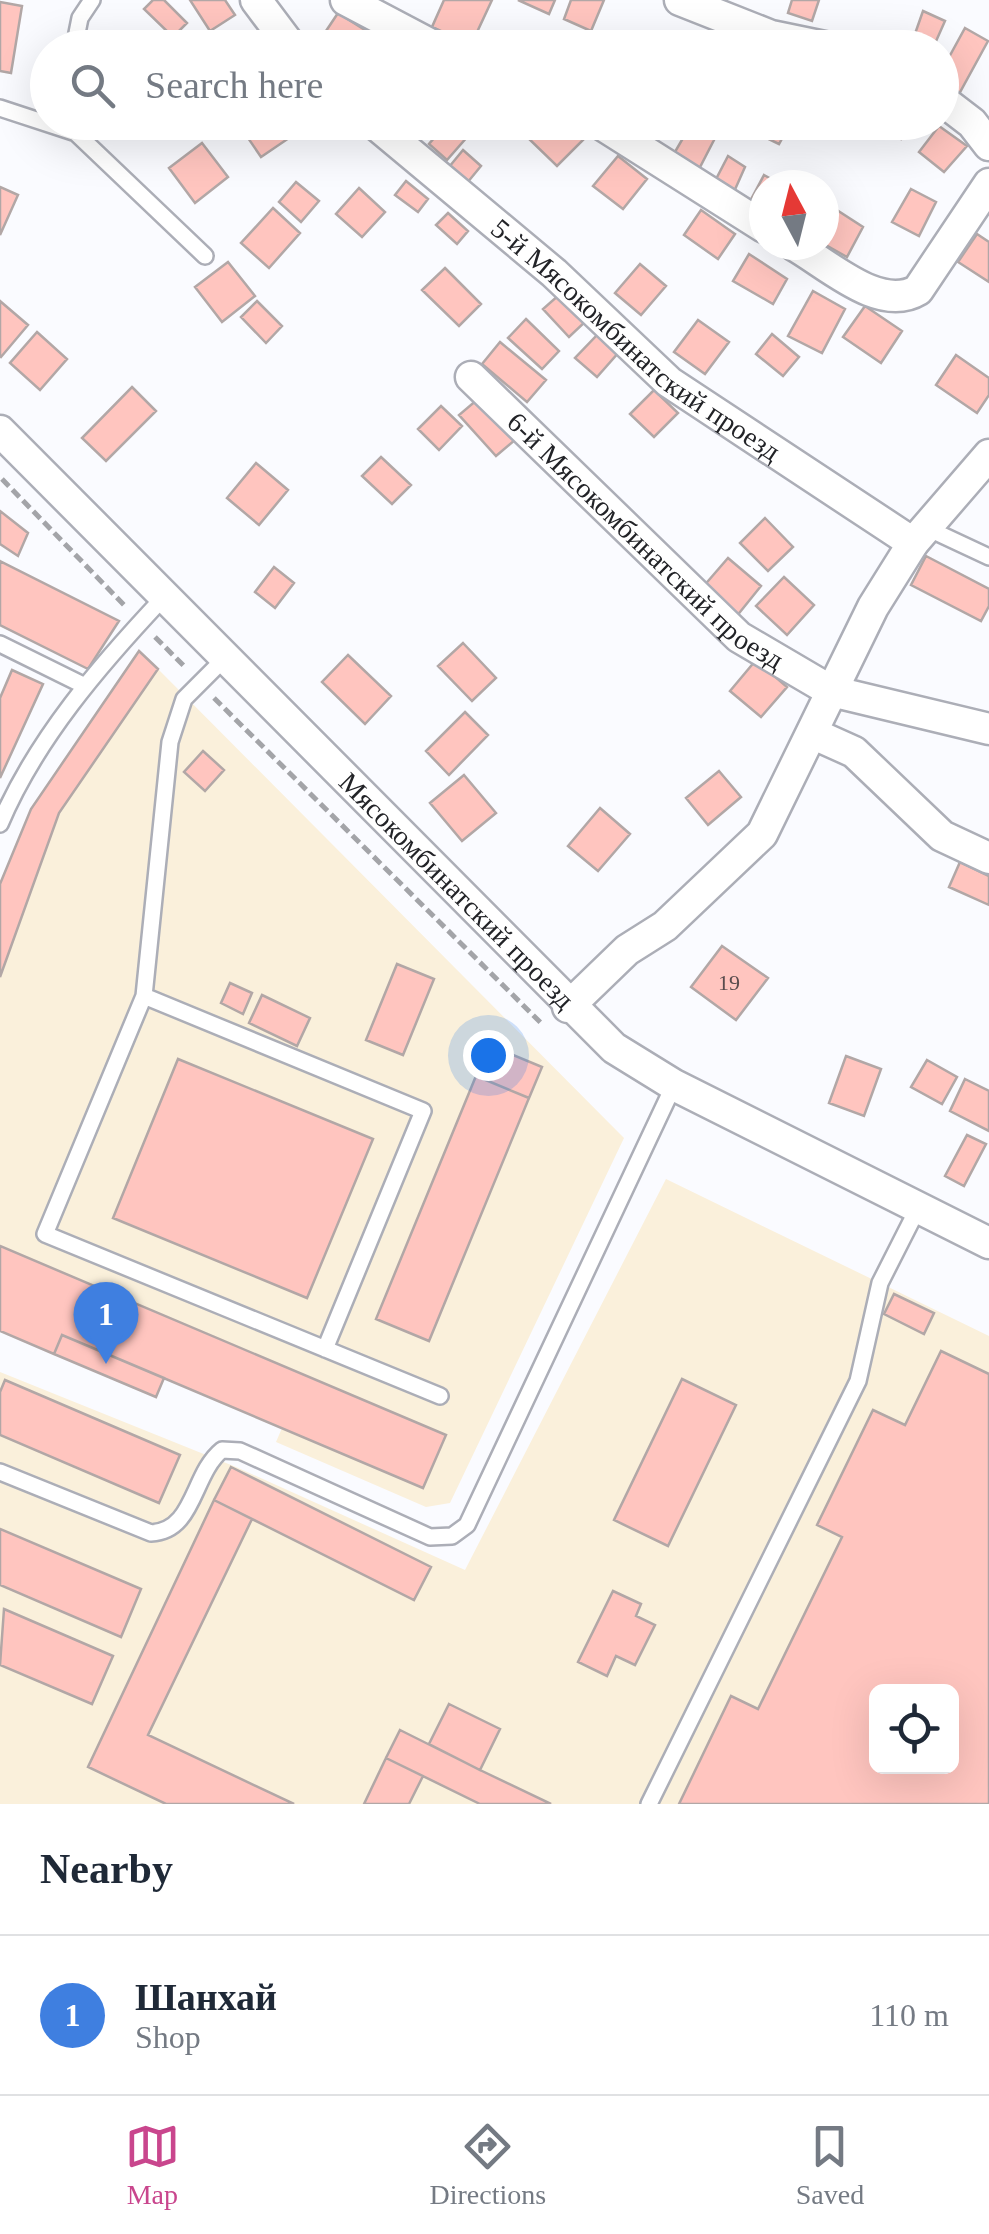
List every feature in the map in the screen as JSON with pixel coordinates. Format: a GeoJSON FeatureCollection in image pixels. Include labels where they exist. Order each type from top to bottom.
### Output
{"type":"FeatureCollection","features":[{"type":"Feature","properties":{"kind":"street"},"geometry":{"type":"LineString","coordinates":[[256,0],[278,30]]}},
{"type":"Feature","properties":{"kind":"street"},"geometry":{"type":"LineString","coordinates":[[346,0],[403,30]]}},
{"type":"Feature","properties":{"kind":"street"},"geometry":{"type":"LineString","coordinates":[[680,0],[756,30]]}},
{"type":"Feature","properties":{"kind":"street"},"geometry":{"type":"LineString","coordinates":[[959,113],[989,144]]}},
{"type":"Feature","properties":{"kind":"street","name":"5-й Мясокомбинатский проезд"},"geometry":{"type":"LineString","coordinates":[[395,140],[554,273],[669,382],[920,536]]}},
{"type":"Feature","properties":{"kind":"street"},"geometry":{"type":"LineString","coordinates":[[626,140],[749,218]]}},
{"type":"Feature","properties":{"kind":"street"},"geometry":{"type":"LineString","coordinates":[[820,260],[883,297],[902,300],[918,290],[989,184]]}},
{"type":"Feature","properties":{"kind":"street","name":"6-й Мясокомбинатский проезд"},"geometry":{"type":"LineString","coordinates":[[470,377],[739,637],[831,691]]}},
{"type":"Feature","properties":{"kind":"street","name":"Мясокомбинатский проезд"},"geometry":{"type":"LineString","coordinates":[[0,432],[568,1007],[614,1048],[674,1085],[989,1243]]}},
{"type":"Feature","properties":{"kind":"street"},"geometry":{"type":"LineString","coordinates":[[568,1007],[628,950],[665,926],[762,834],[873,607],[920,536],[989,454]]}},
{"type":"Feature","properties":{"kind":"street"},"geometry":{"type":"LineString","coordinates":[[831,691],[989,729]]}},
{"type":"Feature","properties":{"kind":"street"},"geometry":{"type":"LineString","coordinates":[[814,734],[854,752],[942,836],[989,858]]}},
{"type":"Feature","properties":{"kind":"lane"},"geometry":{"type":"LineString","coordinates":[[78,30],[80,18],[92,0]]}},
{"type":"Feature","properties":{"kind":"lane"},"geometry":{"type":"LineString","coordinates":[[0,108],[30,116]]}},
{"type":"Feature","properties":{"kind":"lane"},"geometry":{"type":"LineString","coordinates":[[87,140],[205,256]]}},
{"type":"Feature","properties":{"kind":"lane"},"geometry":{"type":"LineString","coordinates":[[920,536],[989,557]]}},
{"type":"Feature","properties":{"kind":"lane"},"geometry":{"type":"LineString","coordinates":[[0,824],[18,782],[86,686],[163,598]]}},
{"type":"Feature","properties":{"kind":"lane"},"geometry":{"type":"LineString","coordinates":[[0,644],[86,686]]}},
{"type":"Feature","properties":{"kind":"lane"},"geometry":{"type":"LineString","coordinates":[[223,660],[184,699],[170,742],[144,996],[46,1234],[440,1396]]}},
{"type":"Feature","properties":{"kind":"lane"},"geometry":{"type":"LineString","coordinates":[[144,996],[423,1111],[325,1349]]}},
{"type":"Feature","properties":{"kind":"lane"},"geometry":{"type":"LineString","coordinates":[[0,1472],[151,1533],[168,1532],[178,1525],[208,1461],[222,1450],[240,1451],[430,1538],[452,1536],[466,1525],[674,1085]]}},
{"type":"Feature","properties":{"kind":"lane"},"geometry":{"type":"LineString","coordinates":[[650,1804],[858,1382],[880,1284],[918,1208]]}},
{"type":"Feature","properties":{"kind":"shaded area"},"geometry":{"type":"Polygon","coordinates":[[[158,669],[624,1138],[450,1503],[426,1507],[276,1442],[282,1428],[165,1378],[156,1397],[0,1331],[0,977],[59,813],[158,669]]]}},
{"type":"Feature","properties":{"kind":"shaded area"},"geometry":{"type":"Polygon","coordinates":[[[666,1179],[989,1336],[989,1804],[0,1804],[0,1372],[236,1467],[465,1570],[666,1179]]]}},
{"type":"Feature","properties":{"kind":"building"},"geometry":{"type":"Polygon","coordinates":[[[153,0],[164,0],[187,23],[180,30],[166,30],[144,9],[153,0]]]}},
{"type":"Feature","properties":{"kind":"building"},"geometry":{"type":"Polygon","coordinates":[[[190,0],[225,0],[235,15],[209,30],[190,0]]]}},
{"type":"Feature","properties":{"kind":"building"},"geometry":{"type":"Polygon","coordinates":[[[444,0],[492,0],[478,30],[432,27],[444,0]]]}},
{"type":"Feature","properties":{"kind":"building"},"geometry":{"type":"Polygon","coordinates":[[[518,0],[555,0],[549,14],[518,0]]]}},
{"type":"Feature","properties":{"kind":"building"},"geometry":{"type":"Polygon","coordinates":[[[571,0],[604,0],[591,30],[564,19],[571,0]]]}},
{"type":"Feature","properties":{"kind":"building"},"geometry":{"type":"Polygon","coordinates":[[[792,0],[819,0],[812,21],[788,13],[792,0]]]}},
{"type":"Feature","properties":{"kind":"building"},"geometry":{"type":"Polygon","coordinates":[[[0,2],[22,6],[11,73],[0,71],[0,2]]]}},
{"type":"Feature","properties":{"kind":"building"},"geometry":{"type":"Polygon","coordinates":[[[923,11],[945,21],[941,30],[916,30],[923,11]]]}},
{"type":"Feature","properties":{"kind":"building"},"geometry":{"type":"Polygon","coordinates":[[[338,13],[365,30],[327,30],[338,13]]]}},
{"type":"Feature","properties":{"kind":"building"},"geometry":{"type":"Polygon","coordinates":[[[965,28],[988,41],[959,94],[959,39],[965,28]]]}},
{"type":"Feature","properties":{"kind":"building"},"geometry":{"type":"Polygon","coordinates":[[[249,140],[286,140],[261,157],[249,140]]]}},
{"type":"Feature","properties":{"kind":"building"},"geometry":{"type":"Polygon","coordinates":[[[432,140],[464,140],[447,160],[429,144],[432,140]]]}},
{"type":"Feature","properties":{"kind":"building"},"geometry":{"type":"Polygon","coordinates":[[[530,140],[583,140],[557,166],[530,140]]]}},
{"type":"Feature","properties":{"kind":"building"},"geometry":{"type":"Polygon","coordinates":[[[682,140],[714,140],[698,171],[672,157],[682,140]]]}},
{"type":"Feature","properties":{"kind":"building"},"geometry":{"type":"Polygon","coordinates":[[[928,140],[959,140],[967,146],[944,172],[919,152],[928,140]]]}},
{"type":"Feature","properties":{"kind":"building"},"geometry":{"type":"Polygon","coordinates":[[[202,143],[228,177],[195,203],[169,168],[202,143]]]}},
{"type":"Feature","properties":{"kind":"building"},"geometry":{"type":"Polygon","coordinates":[[[463,150],[481,166],[467,183],[449,167],[463,150]]]}},
{"type":"Feature","properties":{"kind":"building"},"geometry":{"type":"Polygon","coordinates":[[[618,156],[647,179],[623,209],[593,186],[618,156]]]}},
{"type":"Feature","properties":{"kind":"building"},"geometry":{"type":"Polygon","coordinates":[[[728,156],[745,167],[733,194],[714,183],[728,156]]]}},
{"type":"Feature","properties":{"kind":"building"},"geometry":{"type":"Polygon","coordinates":[[[406,181],[428,199],[418,212],[395,195],[406,181]]]}},
{"type":"Feature","properties":{"kind":"building"},"geometry":{"type":"Polygon","coordinates":[[[296,182],[319,201],[301,222],[279,202],[296,182]]]}},
{"type":"Feature","properties":{"kind":"building"},"geometry":{"type":"Polygon","coordinates":[[[0,187],[18,195],[0,235],[0,187]]]}},
{"type":"Feature","properties":{"kind":"building"},"geometry":{"type":"Polygon","coordinates":[[[359,188],[385,212],[362,237],[336,214],[359,188]]]}},
{"type":"Feature","properties":{"kind":"building"},"geometry":{"type":"Polygon","coordinates":[[[911,189],[936,202],[919,236],[892,222],[911,189]]]}},
{"type":"Feature","properties":{"kind":"building"},"geometry":{"type":"Polygon","coordinates":[[[273,208],[300,233],[269,268],[241,243],[273,208]]]}},
{"type":"Feature","properties":{"kind":"building"},"geometry":{"type":"Polygon","coordinates":[[[701,210],[735,234],[718,259],[684,235],[701,210]]]}},
{"type":"Feature","properties":{"kind":"building"},"geometry":{"type":"Polygon","coordinates":[[[839,211],[863,227],[847,257],[839,252],[839,211]]]}},
{"type":"Feature","properties":{"kind":"building"},"geometry":{"type":"Polygon","coordinates":[[[448,213],[468,231],[457,244],[436,225],[448,213]]]}},
{"type":"Feature","properties":{"kind":"building"},"geometry":{"type":"Polygon","coordinates":[[[977,234],[989,242],[989,282],[958,262],[977,234]]]}},
{"type":"Feature","properties":{"kind":"building"},"geometry":{"type":"Polygon","coordinates":[[[749,254],[749,260],[758,260],[787,279],[773,304],[733,281],[749,254]]]}},
{"type":"Feature","properties":{"kind":"building"},"geometry":{"type":"Polygon","coordinates":[[[228,262],[255,296],[222,322],[195,287],[228,262]]]}},
{"type":"Feature","properties":{"kind":"building"},"geometry":{"type":"Polygon","coordinates":[[[640,264],[666,286],[641,315],[615,293],[640,264]]]}},
{"type":"Feature","properties":{"kind":"building"},"geometry":{"type":"Polygon","coordinates":[[[445,268],[481,304],[459,326],[422,290],[445,268]]]}},
{"type":"Feature","properties":{"kind":"building"},"geometry":{"type":"Polygon","coordinates":[[[813,291],[845,309],[822,353],[788,336],[813,291]]]}},
{"type":"Feature","properties":{"kind":"building"},"geometry":{"type":"Polygon","coordinates":[[[560,294],[586,321],[569,337],[543,309],[560,294]]]}},
{"type":"Feature","properties":{"kind":"building"},"geometry":{"type":"Polygon","coordinates":[[[0,301],[28,325],[1,357],[0,356],[0,301]]]}},
{"type":"Feature","properties":{"kind":"building"},"geometry":{"type":"Polygon","coordinates":[[[257,301],[282,326],[266,343],[241,317],[257,301]]]}},
{"type":"Feature","properties":{"kind":"building"},"geometry":{"type":"Polygon","coordinates":[[[865,306],[902,331],[881,363],[843,337],[865,306]]]}},
{"type":"Feature","properties":{"kind":"building"},"geometry":{"type":"Polygon","coordinates":[[[526,319],[559,351],[542,369],[508,338],[526,319]]]}},
{"type":"Feature","properties":{"kind":"building"},"geometry":{"type":"Polygon","coordinates":[[[698,320],[729,342],[705,374],[674,352],[698,320]]]}},
{"type":"Feature","properties":{"kind":"building"},"geometry":{"type":"Polygon","coordinates":[[[37,332],[67,359],[40,390],[10,363],[37,332]]]}},
{"type":"Feature","properties":{"kind":"building"},"geometry":{"type":"Polygon","coordinates":[[[599,333],[619,352],[597,377],[575,358],[599,333]]]}},
{"type":"Feature","properties":{"kind":"building"},"geometry":{"type":"Polygon","coordinates":[[[772,334],[799,357],[783,376],[756,354],[772,334]]]}},
{"type":"Feature","properties":{"kind":"building"},"geometry":{"type":"Polygon","coordinates":[[[500,342],[546,380],[527,402],[482,364],[500,342]]]}},
{"type":"Feature","properties":{"kind":"building"},"geometry":{"type":"Polygon","coordinates":[[[956,355],[989,378],[989,395],[977,413],[936,385],[956,355]]]}},
{"type":"Feature","properties":{"kind":"building"},"geometry":{"type":"Polygon","coordinates":[[[132,387],[156,411],[106,461],[82,438],[132,387]]]}},
{"type":"Feature","properties":{"kind":"building"},"geometry":{"type":"Polygon","coordinates":[[[654,390],[678,413],[654,437],[630,414],[654,390]]]}},
{"type":"Feature","properties":{"kind":"building"},"geometry":{"type":"Polygon","coordinates":[[[478,399],[515,440],[496,456],[459,415],[478,399]]]}},
{"type":"Feature","properties":{"kind":"building"},"geometry":{"type":"Polygon","coordinates":[[[441,406],[462,426],[439,450],[418,429],[441,406]]]}},
{"type":"Feature","properties":{"kind":"building"},"geometry":{"type":"Polygon","coordinates":[[[381,457],[411,485],[392,504],[362,476],[381,457]]]}},
{"type":"Feature","properties":{"kind":"building"},"geometry":{"type":"Polygon","coordinates":[[[256,463],[288,490],[259,525],[227,498],[256,463]]]}},
{"type":"Feature","properties":{"kind":"building"},"geometry":{"type":"Polygon","coordinates":[[[0,511],[28,533],[18,556],[0,544],[0,511]]]}},
{"type":"Feature","properties":{"kind":"building"},"geometry":{"type":"Polygon","coordinates":[[[765,518],[793,547],[768,571],[740,543],[765,518]]]}},
{"type":"Feature","properties":{"kind":"building"},"geometry":{"type":"Polygon","coordinates":[[[926,556],[989,589],[989,606],[981,621],[911,585],[926,556]]]}},
{"type":"Feature","properties":{"kind":"building"},"geometry":{"type":"Polygon","coordinates":[[[728,558],[761,586],[736,617],[702,588],[728,558]]]}},
{"type":"Feature","properties":{"kind":"building"},"geometry":{"type":"Polygon","coordinates":[[[0,561],[119,621],[88,669],[0,625],[0,561]]]}},
{"type":"Feature","properties":{"kind":"building"},"geometry":{"type":"Polygon","coordinates":[[[274,567],[294,583],[275,608],[255,592],[274,567]]]}},
{"type":"Feature","properties":{"kind":"building"},"geometry":{"type":"Polygon","coordinates":[[[784,577],[814,605],[787,635],[756,606],[784,577]]]}},
{"type":"Feature","properties":{"kind":"building"},"geometry":{"type":"Polygon","coordinates":[[[463,643],[496,678],[472,701],[438,666],[463,643]]]}},
{"type":"Feature","properties":{"kind":"building"},"geometry":{"type":"Polygon","coordinates":[[[139,651],[158,669],[59,813],[0,977],[0,884],[31,809],[139,651]]]}},
{"type":"Feature","properties":{"kind":"building"},"geometry":{"type":"Polygon","coordinates":[[[348,655],[391,696],[365,724],[322,682],[348,655]]]}},
{"type":"Feature","properties":{"kind":"building"},"geometry":{"type":"Polygon","coordinates":[[[756,660],[787,687],[761,717],[730,691],[756,660]]]}},
{"type":"Feature","properties":{"kind":"building"},"geometry":{"type":"Polygon","coordinates":[[[12,670],[43,684],[0,778],[0,698],[12,670]]]}},
{"type":"Feature","properties":{"kind":"building"},"geometry":{"type":"Polygon","coordinates":[[[465,712],[488,735],[449,775],[426,751],[465,712]]]}},
{"type":"Feature","properties":{"kind":"building"},"geometry":{"type":"Polygon","coordinates":[[[203,751],[224,770],[205,791],[184,772],[203,751]]]}},
{"type":"Feature","properties":{"kind":"building"},"geometry":{"type":"Polygon","coordinates":[[[719,771],[741,797],[708,825],[686,798],[719,771]]]}},
{"type":"Feature","properties":{"kind":"building"},"geometry":{"type":"Polygon","coordinates":[[[464,775],[496,813],[462,841],[430,803],[464,775]]]}},
{"type":"Feature","properties":{"kind":"building"},"geometry":{"type":"Polygon","coordinates":[[[600,808],[630,834],[598,871],[568,846],[600,808]]]}},
{"type":"Feature","properties":{"kind":"building"},"geometry":{"type":"Polygon","coordinates":[[[960,862],[989,876],[989,905],[949,887],[960,862]]]}},
{"type":"Feature","properties":{"kind":"building"},"geometry":{"type":"Polygon","coordinates":[[[722,946],[768,978],[736,1020],[691,987],[722,946]]]}},
{"type":"Feature","properties":{"kind":"building"},"geometry":{"type":"Polygon","coordinates":[[[397,964],[434,979],[403,1055],[366,1040],[397,964]]]}},
{"type":"Feature","properties":{"kind":"building"},"geometry":{"type":"Polygon","coordinates":[[[230,983],[252,993],[243,1014],[221,1003],[230,983]]]}},
{"type":"Feature","properties":{"kind":"building"},"geometry":{"type":"Polygon","coordinates":[[[262,995],[310,1018],[297,1046],[249,1023],[262,995]]]}},
{"type":"Feature","properties":{"kind":"building"},"geometry":{"type":"Polygon","coordinates":[[[489,1045],[542,1067],[529,1098],[476,1076],[489,1045]]]}},
{"type":"Feature","properties":{"kind":"building"},"geometry":{"type":"Polygon","coordinates":[[[846,1056],[881,1069],[864,1116],[829,1103],[846,1056]]]}},
{"type":"Feature","properties":{"kind":"building"},"geometry":{"type":"Polygon","coordinates":[[[178,1059],[373,1139],[307,1298],[113,1218],[178,1059]]]}},
{"type":"Feature","properties":{"kind":"building"},"geometry":{"type":"Polygon","coordinates":[[[927,1060],[957,1077],[942,1104],[911,1087],[927,1060]]]}},
{"type":"Feature","properties":{"kind":"building"},"geometry":{"type":"Polygon","coordinates":[[[476,1076],[529,1098],[429,1341],[376,1319],[476,1076]]]}},
{"type":"Feature","properties":{"kind":"building"},"geometry":{"type":"Polygon","coordinates":[[[965,1079],[989,1091],[989,1131],[950,1111],[965,1079]]]}},
{"type":"Feature","properties":{"kind":"building"},"geometry":{"type":"Polygon","coordinates":[[[967,1135],[986,1144],[964,1186],[945,1176],[967,1135]]]}},
{"type":"Feature","properties":{"kind":"building"},"geometry":{"type":"Polygon","coordinates":[[[0,1246],[446,1435],[423,1488],[62,1335],[54,1354],[0,1331],[0,1246]]]}},
{"type":"Feature","properties":{"kind":"building"},"geometry":{"type":"Polygon","coordinates":[[[894,1294],[934,1313],[924,1334],[884,1314],[894,1294]]]}},
{"type":"Feature","properties":{"kind":"building"},"geometry":{"type":"Polygon","coordinates":[[[62,1335],[164,1378],[156,1397],[54,1354],[62,1335]]]}},
{"type":"Feature","properties":{"kind":"building"},"geometry":{"type":"Polygon","coordinates":[[[941,1351],[989,1374],[989,1804],[679,1804],[731,1696],[758,1709],[842,1537],[817,1525],[873,1410],[905,1425],[941,1351]]]}},
{"type":"Feature","properties":{"kind":"building"},"geometry":{"type":"Polygon","coordinates":[[[682,1379],[736,1405],[668,1546],[614,1520],[682,1379]]]}},
{"type":"Feature","properties":{"kind":"building"},"geometry":{"type":"Polygon","coordinates":[[[5,1380],[180,1455],[159,1503],[0,1435],[0,1392],[5,1380]]]}},
{"type":"Feature","properties":{"kind":"building"},"geometry":{"type":"Polygon","coordinates":[[[231,1467],[431,1567],[414,1600],[214,1500],[231,1467]]]}},
{"type":"Feature","properties":{"kind":"building"},"geometry":{"type":"Polygon","coordinates":[[[214,1500],[252,1519],[148,1735],[294,1804],[166,1804],[88,1767],[214,1500]]]}},
{"type":"Feature","properties":{"kind":"building"},"geometry":{"type":"Polygon","coordinates":[[[0,1529],[141,1589],[121,1637],[0,1585],[0,1529]]]}},
{"type":"Feature","properties":{"kind":"building"},"geometry":{"type":"Polygon","coordinates":[[[613,1591],[641,1604],[636,1616],[655,1625],[635,1665],[616,1656],[607,1676],[578,1662],[613,1591]]]}},
{"type":"Feature","properties":{"kind":"building"},"geometry":{"type":"Polygon","coordinates":[[[4,1609],[113,1656],[92,1704],[0,1665],[4,1609]]]}},
{"type":"Feature","properties":{"kind":"building"},"geometry":{"type":"Polygon","coordinates":[[[449,1704],[500,1729],[480,1770],[429,1744],[449,1704]]]}},
{"type":"Feature","properties":{"kind":"building"},"geometry":{"type":"Polygon","coordinates":[[[400,1730],[551,1804],[480,1804],[386,1758],[400,1730]]]}},
{"type":"Feature","properties":{"kind":"building"},"geometry":{"type":"Polygon","coordinates":[[[386,1758],[423,1776],[409,1804],[364,1804],[386,1758]]]}},
{"type":"Feature","properties":{"kind":"place","name":"Шанхай"},"geometry":{"type":"Point","coordinates":[106,1364]}}]}
